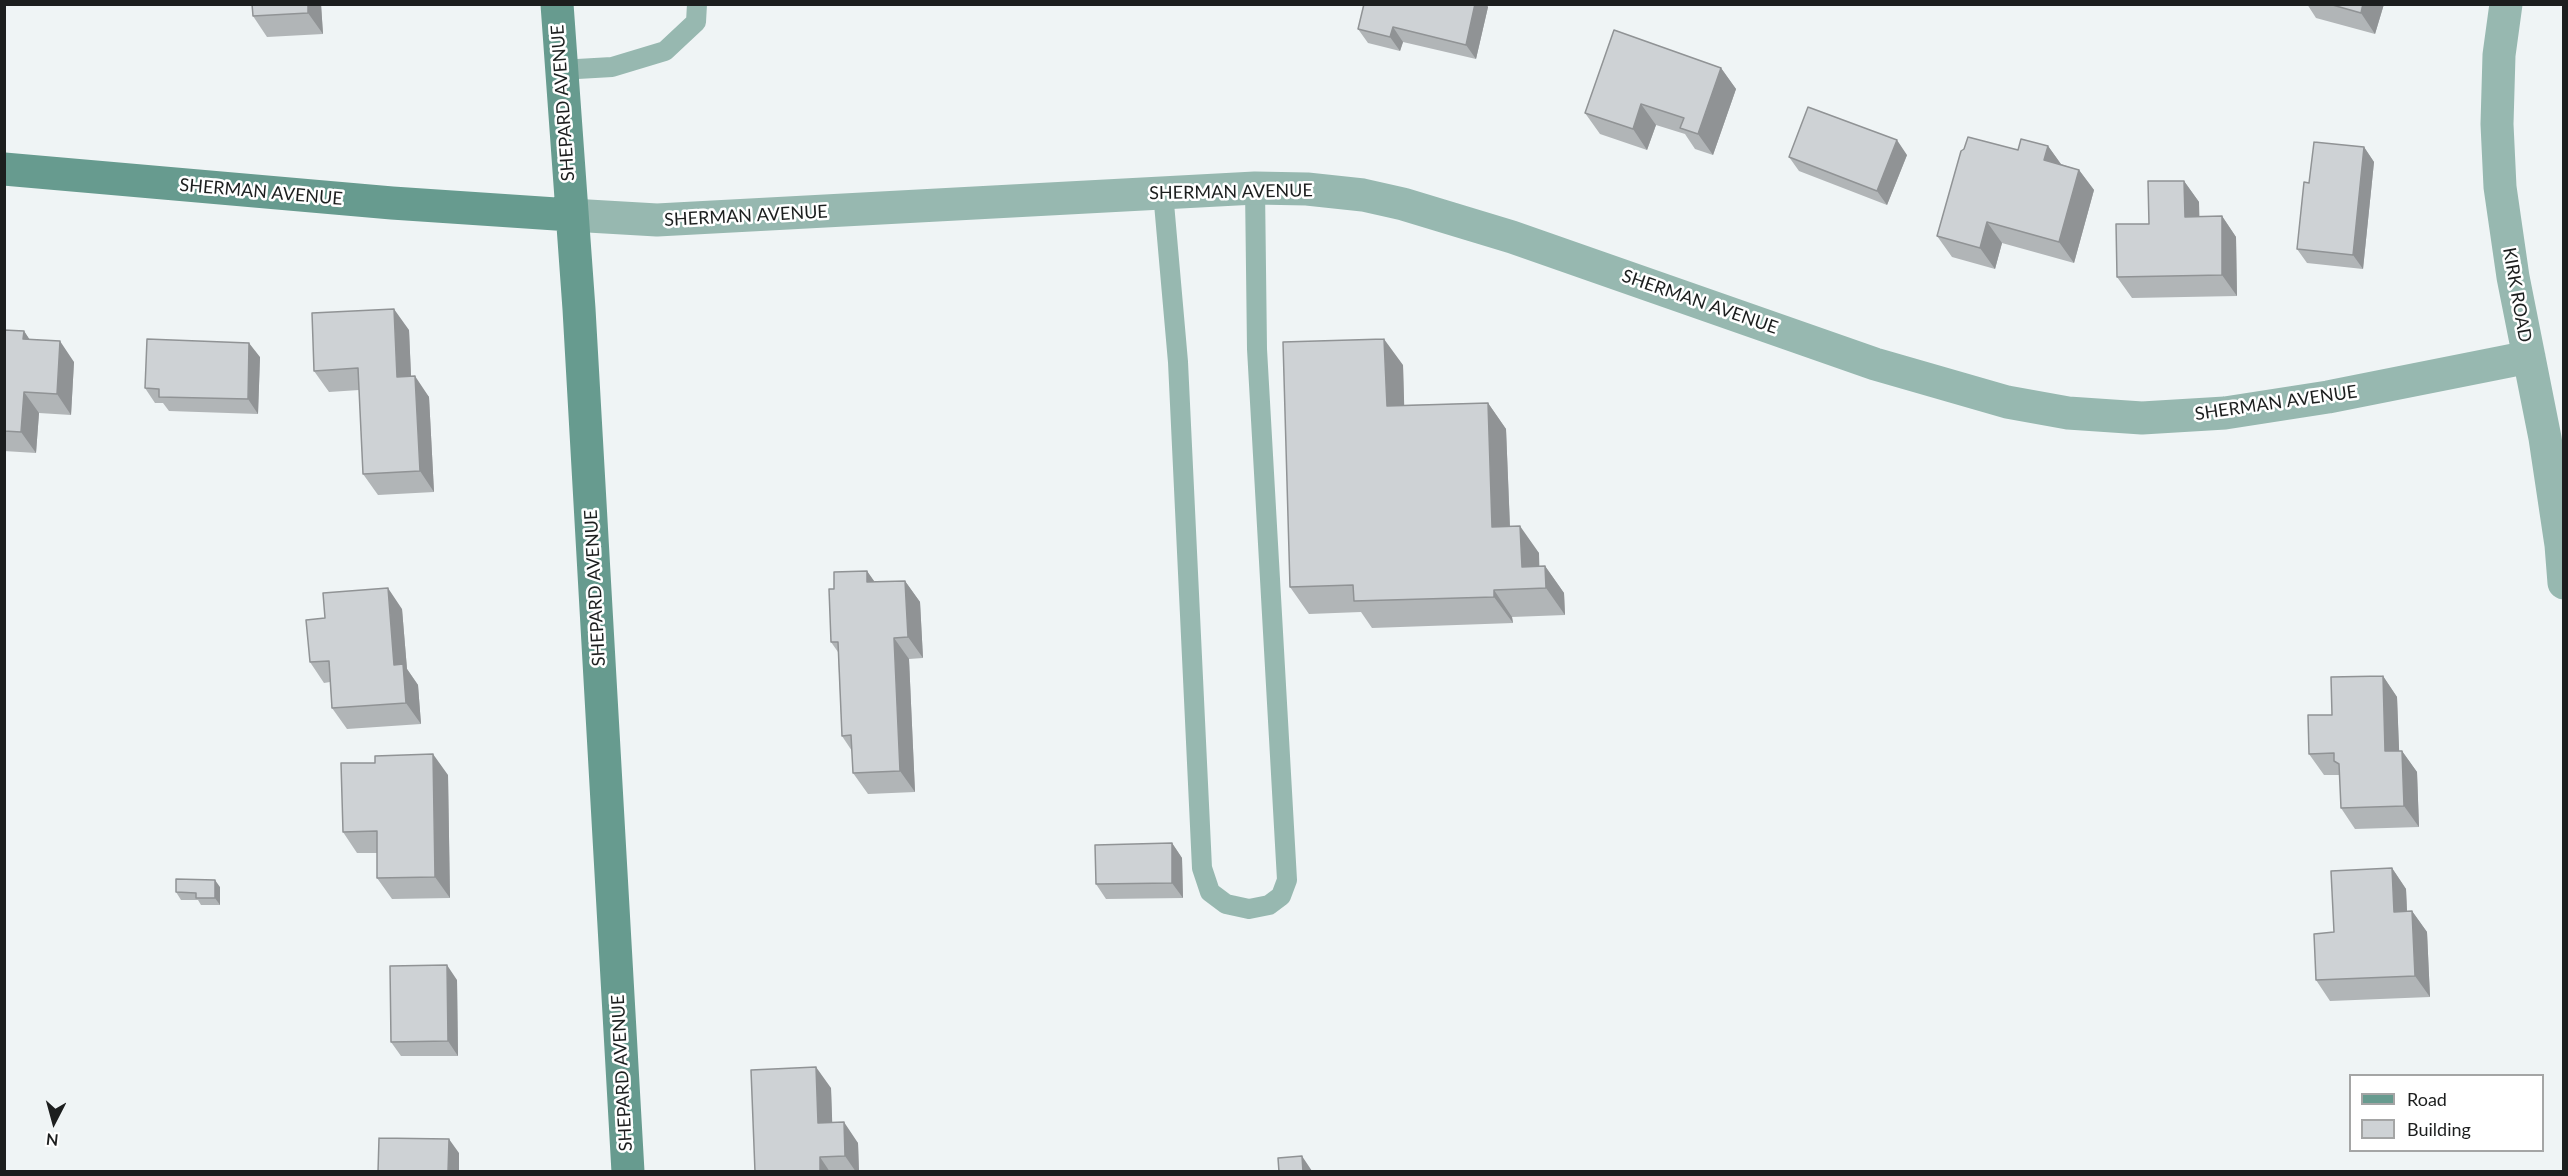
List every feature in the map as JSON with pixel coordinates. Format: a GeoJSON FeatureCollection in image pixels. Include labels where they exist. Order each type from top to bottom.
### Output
{"type":"FeatureCollection","features":[{"type":"Feature","properties":{"kind":"main road","name":"SHEPARD AVENUE"},"geometry":{"type":"LineString","coordinates":[[557,4],[580,333],[628,1172]]}},
{"type":"Feature","properties":{"kind":"main road","name":"SHERMAN AVENUE"},"geometry":{"type":"LineString","coordinates":[[4,169],[392,203],[571,215]]}},
{"type":"Feature","properties":{"kind":"street","name":"KIRK ROAD"},"geometry":{"type":"LineString","coordinates":[[2506,4],[2499,55],[2497,124],[2500,187],[2513,277],[2545,438],[2564,583]]}},
{"type":"Feature","properties":{"kind":"street","name":"SHERMAN AVENUE"},"geometry":{"type":"LineString","coordinates":[[571,215],[657,220],[1255,188],[1318,190],[1363,195],[1403,204],[1512,237],[1886,367],[2007,402],[2068,413],[2142,418],[2225,413],[2328,398],[2529,357]]}},
{"type":"Feature","properties":{"kind":"lane"},"geometry":{"type":"LineString","coordinates":[[560,70],[612,67],[665,51],[696,22],[697,4]]}},
{"type":"Feature","properties":{"kind":"lane"},"geometry":{"type":"LineString","coordinates":[[1163,192],[1178,362],[1202,868],[1210,892],[1226,904],[1249,909],[1269,905],[1281,896],[1287,880],[1277,670],[1257,349],[1255,188]]}},
{"type":"Feature","properties":{"kind":"building"},"geometry":{"type":"Polygon","coordinates":[[[252,4],[308,4],[308,13],[253,16],[252,4]]]}},
{"type":"Feature","properties":{"kind":"building"},"geometry":{"type":"Polygon","coordinates":[[[1364,4],[1475,4],[1466,45],[1393,27],[1390,37],[1358,29],[1364,4]]]}},
{"type":"Feature","properties":{"kind":"building"},"geometry":{"type":"Polygon","coordinates":[[[2329,4],[2363,4],[2361,13],[2329,4]]]}},
{"type":"Feature","properties":{"kind":"building"},"geometry":{"type":"Polygon","coordinates":[[[1614,30],[1721,68],[1698,134],[1680,128],[1684,118],[1641,104],[1633,129],[1585,113],[1614,30]]]}},
{"type":"Feature","properties":{"kind":"building"},"geometry":{"type":"Polygon","coordinates":[[[1808,107],[1897,140],[1877,191],[1789,157],[1808,107]]]}},
{"type":"Feature","properties":{"kind":"building"},"geometry":{"type":"Polygon","coordinates":[[[1968,137],[2018,150],[2021,139],[2048,146],[2044,160],[2079,170],[2059,242],[1987,222],[1980,248],[1937,236],[1961,151],[1968,137]]]}},
{"type":"Feature","properties":{"kind":"building"},"geometry":{"type":"Polygon","coordinates":[[[2314,142],[2364,147],[2353,255],[2297,249],[2304,182],[2309,183],[2314,142]]]}},
{"type":"Feature","properties":{"kind":"building"},"geometry":{"type":"Polygon","coordinates":[[[2148,181],[2184,181],[2185,217],[2222,216],[2222,275],[2117,277],[2116,224],[2149,224],[2148,181]]]}},
{"type":"Feature","properties":{"kind":"building"},"geometry":{"type":"Polygon","coordinates":[[[394,309],[397,377],[415,376],[420,471],[363,474],[358,368],[314,371],[312,313],[394,309]]]}},
{"type":"Feature","properties":{"kind":"building"},"geometry":{"type":"Polygon","coordinates":[[[4,330],[24,331],[23,339],[60,341],[57,394],[24,392],[21,432],[4,431],[4,330]]]}},
{"type":"Feature","properties":{"kind":"building"},"geometry":{"type":"Polygon","coordinates":[[[147,339],[249,343],[248,399],[159,397],[159,389],[145,388],[147,339]]]}},
{"type":"Feature","properties":{"kind":"building"},"geometry":{"type":"Polygon","coordinates":[[[1384,339],[1387,406],[1488,403],[1492,527],[1520,526],[1522,567],[1545,566],[1546,588],[1494,590],[1494,597],[1354,601],[1353,585],[1290,587],[1283,342],[1384,339]]]}},
{"type":"Feature","properties":{"kind":"building"},"geometry":{"type":"Polygon","coordinates":[[[867,571],[867,582],[905,581],[908,637],[894,638],[900,771],[853,773],[851,735],[842,736],[838,642],[831,642],[829,589],[834,589],[834,572],[867,571]]]}},
{"type":"Feature","properties":{"kind":"building"},"geometry":{"type":"Polygon","coordinates":[[[388,588],[394,665],[403,664],[406,703],[332,708],[329,661],[310,662],[306,620],[325,618],[323,593],[388,588]]]}},
{"type":"Feature","properties":{"kind":"building"},"geometry":{"type":"Polygon","coordinates":[[[2383,676],[2385,751],[2402,751],[2404,806],[2341,808],[2339,764],[2334,761],[2334,753],[2309,754],[2308,715],[2332,715],[2331,677],[2383,676]]]}},
{"type":"Feature","properties":{"kind":"building"},"geometry":{"type":"Polygon","coordinates":[[[433,754],[435,877],[377,878],[377,831],[343,832],[341,763],[375,763],[375,756],[433,754]]]}},
{"type":"Feature","properties":{"kind":"building"},"geometry":{"type":"Polygon","coordinates":[[[1172,843],[1172,883],[1096,884],[1095,845],[1172,843]]]}},
{"type":"Feature","properties":{"kind":"building"},"geometry":{"type":"Polygon","coordinates":[[[2392,868],[2394,912],[2412,911],[2415,976],[2316,980],[2314,934],[2334,932],[2331,871],[2392,868]]]}},
{"type":"Feature","properties":{"kind":"building"},"geometry":{"type":"Polygon","coordinates":[[[176,879],[215,880],[215,898],[196,898],[196,893],[176,892],[176,879]]]}},
{"type":"Feature","properties":{"kind":"building"},"geometry":{"type":"Polygon","coordinates":[[[447,965],[448,1041],[391,1042],[390,966],[447,965]]]}},
{"type":"Feature","properties":{"kind":"building"},"geometry":{"type":"Polygon","coordinates":[[[816,1067],[818,1123],[844,1122],[845,1156],[820,1157],[820,1172],[755,1172],[751,1070],[816,1067]]]}},
{"type":"Feature","properties":{"kind":"building"},"geometry":{"type":"Polygon","coordinates":[[[379,1138],[449,1139],[448,1172],[378,1172],[379,1138]]]}},
{"type":"Feature","properties":{"kind":"building"},"geometry":{"type":"Polygon","coordinates":[[[1302,1156],[1303,1172],[1279,1172],[1278,1158],[1302,1156]]]}}]}
